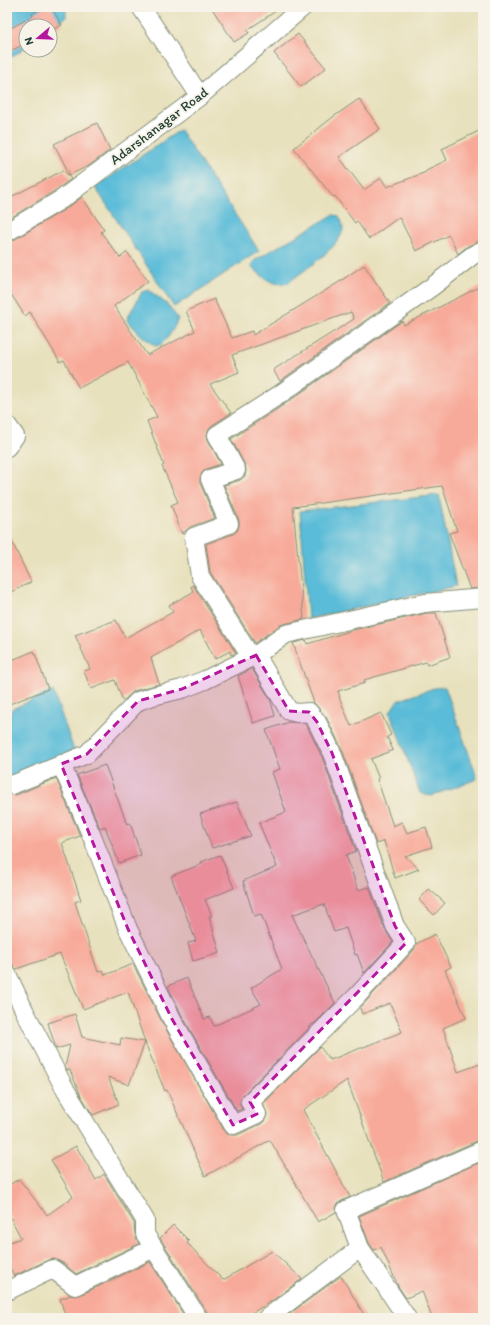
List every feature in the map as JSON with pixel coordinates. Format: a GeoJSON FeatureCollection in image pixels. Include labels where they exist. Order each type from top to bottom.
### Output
{"type":"FeatureCollection","features":[{"type":"Feature","properties":{"kind":"street"},"geometry":{"type":"LineString","coordinates":[[141,7],[200,96]]}},
{"type":"Feature","properties":{"kind":"street","name":"Adarshanagar Road"},"geometry":{"type":"LineString","coordinates":[[7,232],[62,199],[200,96],[303,7]]}},
{"type":"Feature","properties":{"kind":"street"},"geometry":{"type":"LineString","coordinates":[[61,764],[93,839],[128,929],[172,1019],[233,1125],[257,1114],[250,1102],[356,997],[406,943],[394,926],[332,753],[317,722],[309,712],[289,712],[200,576],[194,537],[229,524],[210,479],[236,470],[217,435],[279,395],[433,286],[473,255],[483,250]]}},
{"type":"Feature","properties":{"kind":"street"},"geometry":{"type":"LineString","coordinates":[[7,424],[15,436],[7,447]]}},
{"type":"Feature","properties":{"kind":"street"},"geometry":{"type":"LineString","coordinates":[[7,783],[12,785],[87,754],[138,701],[182,689],[205,680],[253,656],[286,634],[425,603],[483,598]]}},
{"type":"Feature","properties":{"kind":"street"},"geometry":{"type":"LineString","coordinates":[[7,974],[66,1090],[145,1220],[145,1234],[198,1318]]}},
{"type":"Feature","properties":{"kind":"street"},"geometry":{"type":"LineString","coordinates":[[407,1318],[360,1248],[346,1210],[483,1150]]}},
{"type":"Feature","properties":{"kind":"street"},"geometry":{"type":"LineString","coordinates":[[7,1292],[53,1269],[75,1286],[154,1248]]}},
{"type":"Feature","properties":{"kind":"street"},"geometry":{"type":"LineString","coordinates":[[267,1318],[360,1248]]}},
{"type":"Feature","properties":{"kind":"highlighted area"},"geometry":{"type":"Polygon","coordinates":[[[256,655],[289,711],[309,712],[317,722],[332,753],[395,926],[406,943],[250,1102],[257,1114],[233,1125],[172,1019],[128,929],[61,764],[87,754],[138,701],[182,689],[256,655]]]}},
{"type":"Feature","properties":{"kind":"water"},"geometry":{"type":"Polygon","coordinates":[[[7,7],[66,7],[66,17],[58,23],[58,18],[18,18],[18,52],[7,60],[7,7]]]}},
{"type":"Feature","properties":{"kind":"water"},"geometry":{"type":"Polygon","coordinates":[[[180,130],[259,251],[174,307],[95,187],[180,130]]]}},
{"type":"Feature","properties":{"kind":"water"},"geometry":{"type":"Polygon","coordinates":[[[333,215],[339,216],[343,226],[341,235],[336,243],[320,258],[288,283],[282,284],[272,282],[263,277],[251,266],[255,260],[333,215]]]}},
{"type":"Feature","properties":{"kind":"water"},"geometry":{"type":"Polygon","coordinates":[[[149,290],[169,306],[178,319],[172,331],[163,343],[155,346],[141,335],[128,321],[129,315],[142,292],[149,290]]]}},
{"type":"Feature","properties":{"kind":"water"},"geometry":{"type":"Polygon","coordinates":[[[439,495],[456,586],[308,619],[300,511],[439,495]]]}},
{"type":"Feature","properties":{"kind":"water"},"geometry":{"type":"Polygon","coordinates":[[[445,687],[477,779],[431,796],[420,793],[390,712],[397,701],[434,688],[445,687]]]}},
{"type":"Feature","properties":{"kind":"water"},"geometry":{"type":"Polygon","coordinates":[[[53,691],[75,753],[14,780],[7,775],[7,723],[12,709],[53,691]]]}},
{"type":"Feature","properties":{"kind":"building"},"geometry":{"type":"Polygon","coordinates":[[[44,7],[51,7],[58,18],[29,18],[33,16],[32,14],[44,7]]]}},
{"type":"Feature","properties":{"kind":"building"},"geometry":{"type":"Polygon","coordinates":[[[211,7],[282,7],[247,30],[249,33],[234,42],[211,7]]]}},
{"type":"Feature","properties":{"kind":"building"},"geometry":{"type":"Polygon","coordinates":[[[58,18],[62,25],[58,27],[58,18]]]}},
{"type":"Feature","properties":{"kind":"building"},"geometry":{"type":"Polygon","coordinates":[[[18,24],[18,47],[7,53],[7,30],[18,24]]]}},
{"type":"Feature","properties":{"kind":"building"},"geometry":{"type":"Polygon","coordinates":[[[298,34],[326,68],[301,87],[274,53],[298,34]]]}},
{"type":"Feature","properties":{"kind":"building"},"geometry":{"type":"Polygon","coordinates":[[[359,99],[380,129],[339,157],[364,190],[381,178],[387,187],[426,172],[426,170],[447,160],[442,149],[483,129],[483,240],[468,246],[458,254],[449,235],[416,251],[399,217],[369,239],[357,221],[355,223],[335,196],[333,197],[294,148],[333,117],[359,99]]]}},
{"type":"Feature","properties":{"kind":"building"},"geometry":{"type":"Polygon","coordinates":[[[97,123],[110,150],[90,165],[70,175],[54,144],[97,123]]]}},
{"type":"Feature","properties":{"kind":"building"},"geometry":{"type":"Polygon","coordinates":[[[64,170],[71,179],[7,220],[7,199],[64,170]]]}},
{"type":"Feature","properties":{"kind":"building"},"geometry":{"type":"Polygon","coordinates":[[[82,197],[104,230],[101,232],[120,258],[127,252],[148,281],[114,306],[147,355],[195,331],[186,311],[214,299],[232,338],[252,331],[253,335],[364,265],[390,303],[280,381],[273,370],[354,319],[351,312],[232,355],[239,372],[210,384],[231,413],[211,426],[207,435],[208,440],[221,464],[206,469],[200,478],[200,483],[215,518],[190,527],[182,534],[171,505],[178,502],[162,466],[164,465],[147,421],[157,417],[128,362],[79,388],[64,360],[60,362],[30,312],[25,316],[7,288],[7,242],[12,241],[67,208],[82,197]]]}},
{"type":"Feature","properties":{"kind":"building"},"geometry":{"type":"Polygon","coordinates":[[[483,285],[483,588],[470,589],[449,533],[457,531],[442,486],[293,507],[304,619],[280,625],[255,643],[210,572],[206,544],[233,534],[237,531],[239,526],[239,520],[224,485],[240,480],[245,476],[246,470],[245,465],[231,439],[285,404],[402,321],[404,325],[483,285]]]}},
{"type":"Feature","properties":{"kind":"building"},"geometry":{"type":"Polygon","coordinates":[[[7,531],[31,582],[7,594],[7,531]]]}},
{"type":"Feature","properties":{"kind":"building"},"geometry":{"type":"Polygon","coordinates":[[[193,585],[236,653],[231,655],[230,651],[215,659],[200,630],[151,658],[159,684],[134,691],[123,701],[115,680],[91,689],[84,671],[90,669],[75,635],[116,620],[125,638],[173,612],[169,605],[193,592],[191,586],[193,585]]]}},
{"type":"Feature","properties":{"kind":"building"},"geometry":{"type":"Polygon","coordinates":[[[427,613],[436,613],[450,657],[427,665],[426,662],[364,680],[365,683],[338,691],[351,726],[381,713],[391,735],[387,737],[393,750],[371,759],[379,779],[377,779],[393,826],[402,822],[407,833],[426,827],[432,847],[405,856],[419,869],[395,878],[384,841],[376,844],[342,749],[326,717],[314,703],[293,643],[306,640],[307,644],[353,630],[427,613]]]}},
{"type":"Feature","properties":{"kind":"building"},"geometry":{"type":"Polygon","coordinates":[[[34,651],[48,689],[7,705],[7,662],[34,651]]]}},
{"type":"Feature","properties":{"kind":"building"},"geometry":{"type":"Polygon","coordinates":[[[252,669],[270,699],[275,716],[253,723],[238,676],[252,669]]]}},
{"type":"Feature","properties":{"kind":"building"},"geometry":{"type":"Polygon","coordinates":[[[289,722],[304,723],[322,757],[356,851],[346,855],[358,890],[369,887],[385,930],[393,942],[364,973],[357,954],[355,955],[346,928],[334,932],[324,904],[292,915],[335,1003],[315,1023],[311,1025],[243,1095],[240,1103],[242,1109],[237,1111],[181,1014],[168,986],[187,978],[204,1019],[210,1017],[214,1026],[261,1004],[251,988],[282,969],[261,914],[254,916],[243,881],[277,867],[259,823],[286,812],[272,772],[280,769],[266,730],[289,722]]]}},
{"type":"Feature","properties":{"kind":"building"},"geometry":{"type":"Polygon","coordinates":[[[105,765],[127,824],[130,823],[141,855],[119,863],[105,826],[100,828],[77,775],[105,765]]]}},
{"type":"Feature","properties":{"kind":"building"},"geometry":{"type":"Polygon","coordinates":[[[56,778],[80,836],[62,843],[81,900],[75,902],[98,972],[103,970],[105,975],[133,964],[163,1024],[227,1134],[237,1135],[261,1124],[265,1120],[267,1114],[263,1104],[320,1047],[330,1060],[402,1032],[390,1003],[362,1014],[360,1008],[414,950],[416,944],[435,934],[451,967],[445,970],[466,1018],[443,1028],[458,1072],[483,1063],[483,1140],[479,1140],[384,1182],[347,1080],[303,1110],[350,1197],[338,1203],[336,1212],[318,1222],[270,1140],[205,1176],[167,1090],[165,1091],[146,1045],[128,992],[83,1009],[60,954],[16,969],[13,965],[7,964],[7,794],[16,795],[56,778]]]}},
{"type":"Feature","properties":{"kind":"building"},"geometry":{"type":"Polygon","coordinates":[[[237,802],[251,836],[212,848],[200,814],[237,802]]]}},
{"type":"Feature","properties":{"kind":"building"},"geometry":{"type":"Polygon","coordinates":[[[220,855],[234,888],[205,900],[212,916],[209,916],[220,953],[193,961],[188,943],[196,941],[171,876],[220,855]]]}},
{"type":"Feature","properties":{"kind":"building"},"geometry":{"type":"Polygon","coordinates":[[[429,889],[445,903],[434,915],[419,900],[429,889]]]}},
{"type":"Feature","properties":{"kind":"building"},"geometry":{"type":"Polygon","coordinates":[[[75,1014],[82,1037],[120,1045],[121,1038],[145,1042],[129,1085],[108,1077],[119,1104],[93,1115],[81,1096],[70,1070],[67,1070],[65,1067],[70,1045],[56,1049],[48,1023],[75,1014]]]}},
{"type":"Feature","properties":{"kind":"building"},"geometry":{"type":"Polygon","coordinates":[[[76,1146],[96,1180],[104,1174],[134,1223],[135,1234],[139,1244],[76,1274],[63,1263],[54,1259],[48,1260],[14,1276],[7,1262],[7,1243],[21,1238],[7,1211],[7,1186],[19,1179],[47,1215],[73,1197],[51,1160],[76,1146]]]}},
{"type":"Feature","properties":{"kind":"building"},"geometry":{"type":"Polygon","coordinates":[[[483,1161],[483,1318],[432,1318],[422,1291],[406,1298],[398,1286],[381,1247],[374,1250],[369,1243],[359,1216],[483,1161]]]}},
{"type":"Feature","properties":{"kind":"building"},"geometry":{"type":"Polygon","coordinates":[[[173,1225],[189,1241],[187,1243],[223,1280],[272,1251],[302,1279],[269,1303],[243,1318],[208,1318],[207,1312],[160,1238],[173,1225]]]}},
{"type":"Feature","properties":{"kind":"building"},"geometry":{"type":"Polygon","coordinates":[[[150,1262],[186,1318],[66,1318],[60,1299],[71,1295],[80,1295],[150,1262]]]}},
{"type":"Feature","properties":{"kind":"building"},"geometry":{"type":"Polygon","coordinates":[[[341,1276],[366,1318],[284,1318],[335,1280],[341,1276]]]}}]}
